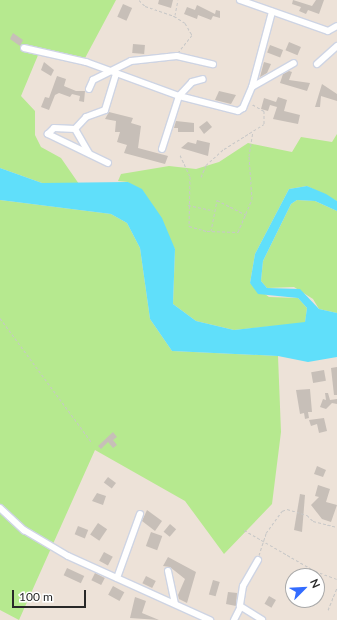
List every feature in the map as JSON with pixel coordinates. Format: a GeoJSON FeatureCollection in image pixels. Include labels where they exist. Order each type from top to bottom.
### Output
{"type":"FeatureCollection","features":[{"type":"Feature","properties":{"kind":"street"},"geometry":{"type":"LineString","coordinates":[[240,0],[328,31],[337,26]]}},
{"type":"Feature","properties":{"kind":"street"},"geometry":{"type":"LineString","coordinates":[[24,48],[86,62],[179,96],[238,111],[244,108],[252,87],[272,12]]}},
{"type":"Feature","properties":{"kind":"street"},"geometry":{"type":"LineString","coordinates":[[317,64],[337,46]]}},
{"type":"Feature","properties":{"kind":"street"},"geometry":{"type":"LineString","coordinates":[[89,89],[92,80],[113,73],[131,60],[177,56],[214,64]]}},
{"type":"Feature","properties":{"kind":"street"},"geometry":{"type":"LineString","coordinates":[[252,87],[294,63]]}},
{"type":"Feature","properties":{"kind":"street"},"geometry":{"type":"LineString","coordinates":[[75,129],[86,117],[105,110],[113,73]]}},
{"type":"Feature","properties":{"kind":"street"},"geometry":{"type":"LineString","coordinates":[[162,149],[179,96],[192,82],[203,79]]}},
{"type":"Feature","properties":{"kind":"street"},"geometry":{"type":"LineString","coordinates":[[75,129],[54,128],[48,136],[108,163]]}},
{"type":"Feature","properties":{"kind":"street"},"geometry":{"type":"LineString","coordinates":[[75,129],[89,154]]}},
{"type":"Feature","properties":{"kind":"street"},"geometry":{"type":"LineString","coordinates":[[0,508],[9,518],[38,538],[117,578],[210,620]]}},
{"type":"Feature","properties":{"kind":"street"},"geometry":{"type":"LineString","coordinates":[[117,578],[140,514]]}},
{"type":"Feature","properties":{"kind":"street"},"geometry":{"type":"LineString","coordinates":[[234,620],[240,608],[243,586],[258,560]]}},
{"type":"Feature","properties":{"kind":"street"},"geometry":{"type":"LineString","coordinates":[[168,571],[175,603]]}},
{"type":"Feature","properties":{"kind":"street"},"geometry":{"type":"LineString","coordinates":[[240,608],[262,620]]}},
{"type":"Feature","properties":{"kind":"path"},"geometry":{"type":"LineString","coordinates":[[139,0],[145,6],[174,16],[185,23],[192,35],[177,56]]}},
{"type":"Feature","properties":{"kind":"path"},"geometry":{"type":"LineString","coordinates":[[174,16],[178,0]]}},
{"type":"Feature","properties":{"kind":"path"},"geometry":{"type":"LineString","coordinates":[[201,177],[206,165],[224,149],[264,124],[264,111],[246,101]]}},
{"type":"Feature","properties":{"kind":"path"},"geometry":{"type":"LineString","coordinates":[[180,155],[190,176],[187,205],[189,226],[211,231],[238,232],[248,215],[252,199],[249,156],[253,132]]}},
{"type":"Feature","properties":{"kind":"path"},"geometry":{"type":"LineString","coordinates":[[211,231],[214,202],[219,200],[248,215]]}},
{"type":"Feature","properties":{"kind":"path"},"geometry":{"type":"LineString","coordinates":[[187,205],[213,210]]}},
{"type":"Feature","properties":{"kind":"path"},"geometry":{"type":"LineString","coordinates":[[0,318],[92,443]]}},
{"type":"Feature","properties":{"kind":"path"},"geometry":{"type":"LineString","coordinates":[[258,560],[262,540],[277,517],[287,509],[307,515],[313,521],[337,527]]}},
{"type":"Feature","properties":{"kind":"path"},"geometry":{"type":"LineString","coordinates":[[244,530],[315,571],[337,579]]}},
{"type":"Feature","properties":{"kind":"path"},"geometry":{"type":"LineString","coordinates":[[328,610],[337,588]]}},
{"type":"Feature","properties":{"kind":"green space"},"geometry":{"type":"Polygon","coordinates":[[[0,0],[116,0],[84,60],[41,48],[21,96],[35,111],[35,135],[41,147],[61,158],[79,184],[42,183],[0,168],[0,0]]]}},
{"type":"Feature","properties":{"kind":"green space"},"geometry":{"type":"Polygon","coordinates":[[[337,134],[337,201],[307,186],[289,189],[255,254],[250,283],[269,297],[298,298],[307,308],[305,323],[234,330],[196,321],[173,304],[175,249],[128,182],[118,181],[121,174],[169,166],[196,169],[219,162],[248,143],[292,152],[301,137],[332,142],[337,134]]]}},
{"type":"Feature","properties":{"kind":"green space"},"geometry":{"type":"Polygon","coordinates":[[[0,200],[111,214],[127,223],[140,248],[150,319],[172,351],[278,356],[281,432],[272,504],[224,554],[185,501],[95,450],[19,620],[0,610],[0,200]]]}},
{"type":"Feature","properties":{"kind":"green space"},"geometry":{"type":"Polygon","coordinates":[[[297,200],[315,201],[337,211],[337,313],[319,309],[313,299],[294,287],[267,288],[261,281],[263,261],[291,204],[297,200]]]}},
{"type":"Feature","properties":{"kind":"water"},"geometry":{"type":"Polygon","coordinates":[[[0,168],[42,183],[128,182],[142,189],[162,218],[175,249],[173,304],[196,321],[234,330],[305,322],[307,308],[298,298],[258,294],[250,283],[255,254],[289,189],[307,186],[326,194],[337,201],[337,211],[315,201],[297,200],[291,204],[263,261],[261,281],[267,288],[300,289],[319,309],[337,313],[337,357],[308,362],[278,356],[172,351],[150,319],[140,248],[127,223],[111,214],[0,200],[0,168]]]}},
{"type":"Feature","properties":{"kind":"building"},"geometry":{"type":"Polygon","coordinates":[[[159,0],[173,0],[171,8],[158,4],[159,0]]]}},
{"type":"Feature","properties":{"kind":"building"},"geometry":{"type":"Polygon","coordinates":[[[293,0],[312,6],[316,0],[324,0],[319,14],[308,10],[306,14],[299,11],[301,7],[292,4],[293,0]]]}},
{"type":"Feature","properties":{"kind":"building"},"geometry":{"type":"Polygon","coordinates":[[[123,4],[132,8],[126,21],[117,17],[123,4]]]}},
{"type":"Feature","properties":{"kind":"building"},"geometry":{"type":"Polygon","coordinates":[[[197,5],[215,14],[216,10],[220,11],[220,18],[213,16],[211,20],[198,15],[197,19],[184,14],[187,7],[195,10],[197,5]]]}},
{"type":"Feature","properties":{"kind":"building"},"geometry":{"type":"Polygon","coordinates":[[[13,33],[23,40],[20,46],[10,39],[13,33]]]}},
{"type":"Feature","properties":{"kind":"building"},"geometry":{"type":"Polygon","coordinates":[[[289,42],[301,47],[297,55],[285,50],[289,42]]]}},
{"type":"Feature","properties":{"kind":"building"},"geometry":{"type":"Polygon","coordinates":[[[133,44],[145,45],[144,54],[132,53],[133,44]]]}},
{"type":"Feature","properties":{"kind":"building"},"geometry":{"type":"Polygon","coordinates":[[[270,45],[283,50],[280,57],[267,52],[270,45]]]}},
{"type":"Feature","properties":{"kind":"building"},"geometry":{"type":"Polygon","coordinates":[[[44,62],[54,70],[51,76],[41,70],[44,62]]]}},
{"type":"Feature","properties":{"kind":"building"},"geometry":{"type":"Polygon","coordinates":[[[264,62],[271,64],[267,73],[260,77],[264,62]]]}},
{"type":"Feature","properties":{"kind":"building"},"geometry":{"type":"Polygon","coordinates":[[[289,71],[292,72],[289,80],[310,83],[307,91],[280,83],[283,74],[289,71]]]}},
{"type":"Feature","properties":{"kind":"building"},"geometry":{"type":"Polygon","coordinates":[[[57,76],[66,79],[64,86],[76,91],[85,91],[84,102],[79,101],[80,96],[72,94],[70,97],[59,93],[55,95],[49,110],[41,107],[45,97],[49,98],[57,76]]]}},
{"type":"Feature","properties":{"kind":"building"},"geometry":{"type":"Polygon","coordinates":[[[322,84],[337,94],[337,101],[321,96],[320,107],[315,107],[322,84]]]}},
{"type":"Feature","properties":{"kind":"building"},"geometry":{"type":"Polygon","coordinates":[[[219,91],[236,95],[231,104],[215,100],[219,91]]]}},
{"type":"Feature","properties":{"kind":"building"},"geometry":{"type":"Polygon","coordinates":[[[278,97],[287,100],[284,111],[300,115],[298,124],[273,119],[277,107],[270,105],[268,111],[261,109],[264,98],[276,102],[278,97]]]}},
{"type":"Feature","properties":{"kind":"building"},"geometry":{"type":"Polygon","coordinates":[[[109,112],[133,118],[131,123],[141,126],[138,148],[168,156],[165,164],[124,153],[127,145],[117,142],[120,132],[115,132],[116,121],[105,119],[109,112]]]}},
{"type":"Feature","properties":{"kind":"building"},"geometry":{"type":"Polygon","coordinates":[[[176,121],[194,123],[194,132],[178,132],[178,128],[174,128],[176,121]]]}},
{"type":"Feature","properties":{"kind":"building"},"geometry":{"type":"Polygon","coordinates":[[[207,121],[212,127],[204,134],[199,127],[207,121]]]}},
{"type":"Feature","properties":{"kind":"building"},"geometry":{"type":"Polygon","coordinates":[[[197,140],[210,143],[208,156],[181,148],[188,142],[196,144],[197,140]]]}},
{"type":"Feature","properties":{"kind":"building"},"geometry":{"type":"Polygon","coordinates":[[[337,367],[337,395],[334,395],[331,368],[337,367]]]}},
{"type":"Feature","properties":{"kind":"building"},"geometry":{"type":"Polygon","coordinates":[[[324,370],[326,381],[313,383],[311,372],[324,370]]]}},
{"type":"Feature","properties":{"kind":"building"},"geometry":{"type":"Polygon","coordinates":[[[310,389],[312,412],[308,412],[309,418],[305,419],[304,413],[300,414],[296,390],[310,389]]]}},
{"type":"Feature","properties":{"kind":"building"},"geometry":{"type":"Polygon","coordinates":[[[325,393],[328,393],[330,400],[337,399],[337,404],[332,403],[326,409],[320,407],[323,399],[326,400],[325,393]]]}},
{"type":"Feature","properties":{"kind":"building"},"geometry":{"type":"Polygon","coordinates":[[[324,418],[327,431],[319,433],[317,424],[311,426],[309,420],[324,418]]]}},
{"type":"Feature","properties":{"kind":"building"},"geometry":{"type":"Polygon","coordinates":[[[113,432],[117,437],[113,440],[117,445],[113,448],[108,442],[101,449],[98,446],[113,432]]]}},
{"type":"Feature","properties":{"kind":"building"},"geometry":{"type":"Polygon","coordinates":[[[317,466],[326,470],[323,477],[314,474],[317,466]]]}},
{"type":"Feature","properties":{"kind":"building"},"geometry":{"type":"Polygon","coordinates":[[[108,477],[116,483],[112,489],[104,483],[108,477]]]}},
{"type":"Feature","properties":{"kind":"building"},"geometry":{"type":"Polygon","coordinates":[[[318,485],[330,489],[326,502],[337,505],[331,522],[322,519],[311,505],[319,497],[315,496],[318,485]]]}},
{"type":"Feature","properties":{"kind":"building"},"geometry":{"type":"Polygon","coordinates":[[[97,493],[106,496],[103,505],[92,501],[97,493]]]}},
{"type":"Feature","properties":{"kind":"building"},"geometry":{"type":"Polygon","coordinates":[[[300,494],[305,495],[302,532],[294,530],[300,494]]]}},
{"type":"Feature","properties":{"kind":"building"},"geometry":{"type":"Polygon","coordinates":[[[147,510],[162,521],[155,531],[142,521],[147,510]]]}},
{"type":"Feature","properties":{"kind":"building"},"geometry":{"type":"Polygon","coordinates":[[[98,523],[107,529],[99,541],[90,535],[98,523]]]}},
{"type":"Feature","properties":{"kind":"building"},"geometry":{"type":"Polygon","coordinates":[[[170,524],[176,529],[170,537],[164,532],[170,524]]]}},
{"type":"Feature","properties":{"kind":"building"},"geometry":{"type":"Polygon","coordinates":[[[78,526],[88,530],[85,538],[75,534],[78,526]]]}},
{"type":"Feature","properties":{"kind":"building"},"geometry":{"type":"Polygon","coordinates":[[[151,532],[162,536],[157,550],[146,546],[151,532]]]}},
{"type":"Feature","properties":{"kind":"building"},"geometry":{"type":"Polygon","coordinates":[[[104,552],[113,557],[108,566],[99,561],[104,552]]]}},
{"type":"Feature","properties":{"kind":"building"},"geometry":{"type":"Polygon","coordinates":[[[168,557],[196,572],[187,603],[179,599],[178,595],[185,579],[170,567],[163,566],[168,557]]]}},
{"type":"Feature","properties":{"kind":"building"},"geometry":{"type":"Polygon","coordinates":[[[67,568],[84,576],[81,583],[64,575],[67,568]]]}},
{"type":"Feature","properties":{"kind":"building"},"geometry":{"type":"Polygon","coordinates":[[[95,573],[105,578],[101,585],[91,580],[95,573]]]}},
{"type":"Feature","properties":{"kind":"building"},"geometry":{"type":"Polygon","coordinates":[[[146,576],[156,581],[152,588],[142,583],[146,576]]]}},
{"type":"Feature","properties":{"kind":"building"},"geometry":{"type":"Polygon","coordinates":[[[213,580],[220,582],[216,596],[209,594],[213,580]]]}},
{"type":"Feature","properties":{"kind":"building"},"geometry":{"type":"Polygon","coordinates":[[[113,586],[124,592],[120,601],[108,595],[113,586]]]}},
{"type":"Feature","properties":{"kind":"building"},"geometry":{"type":"Polygon","coordinates":[[[228,592],[237,593],[236,606],[226,604],[228,592]]]}},
{"type":"Feature","properties":{"kind":"building"},"geometry":{"type":"Polygon","coordinates":[[[269,596],[276,600],[271,608],[264,604],[269,596]]]}},
{"type":"Feature","properties":{"kind":"building"},"geometry":{"type":"Polygon","coordinates":[[[135,597],[146,601],[142,613],[159,620],[130,618],[135,597]]]}}]}
